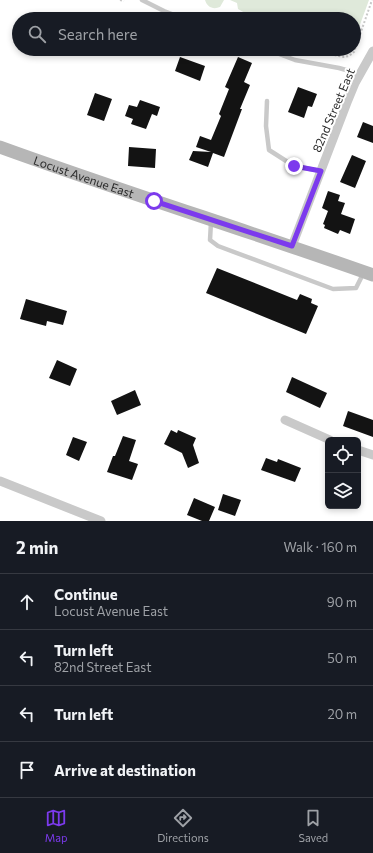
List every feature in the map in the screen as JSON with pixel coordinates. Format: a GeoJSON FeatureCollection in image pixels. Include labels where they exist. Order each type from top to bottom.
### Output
{"type":"FeatureCollection","features":[{"type":"Feature","properties":{"kind":"street","name":"82nd Street East"},"geometry":{"type":"LineString","coordinates":[[292,246],[348,100],[373,51]]}},
{"type":"Feature","properties":{"kind":"street","name":"Locust Avenue East"},"geometry":{"type":"LineString","coordinates":[[0,147],[85,178],[292,246],[368,274]]}},
{"type":"Feature","properties":{"kind":"street"},"geometry":{"type":"LineString","coordinates":[[285,420],[325,438]]}},
{"type":"Feature","properties":{"kind":"street"},"geometry":{"type":"LineString","coordinates":[[361,451],[373,455]]}},
{"type":"Feature","properties":{"kind":"street"},"geometry":{"type":"LineString","coordinates":[[0,481],[101,521]]}},
{"type":"Feature","properties":{"kind":"lane"},"geometry":{"type":"LineString","coordinates":[[142,0],[167,12]]}},
{"type":"Feature","properties":{"kind":"lane"},"geometry":{"type":"LineString","coordinates":[[284,56],[295,60],[339,68],[360,74]]}},
{"type":"Feature","properties":{"kind":"lane"},"geometry":{"type":"LineString","coordinates":[[267,101],[266,126],[269,150],[294,166],[321,171]]}},
{"type":"Feature","properties":{"kind":"lane"},"geometry":{"type":"LineString","coordinates":[[211,220],[210,240],[218,246],[333,289],[356,288],[368,274]]}},
{"type":"Feature","properties":{"kind":"path"},"geometry":{"type":"LineString","coordinates":[[120,0],[124,1]]}},
{"type":"Feature","properties":{"kind":"path"},"geometry":{"type":"LineString","coordinates":[[361,32],[372,0]]}},
{"type":"Feature","properties":{"kind":"path"},"geometry":{"type":"LineString","coordinates":[[339,56],[350,56]]}},
{"type":"Feature","properties":{"kind":"green space"},"geometry":{"type":"Polygon","coordinates":[[[205,0],[224,0],[220,7],[213,8],[209,6],[205,0]]]}},
{"type":"Feature","properties":{"kind":"green space"},"geometry":{"type":"Polygon","coordinates":[[[230,0],[369,0],[361,22],[361,12],[243,12],[238,9],[237,3],[230,0]]]}},
{"type":"Feature","properties":{"kind":"building"},"geometry":{"type":"Polygon","coordinates":[[[180,57],[205,66],[200,81],[175,71],[180,57]]]}},
{"type":"Feature","properties":{"kind":"building"},"geometry":{"type":"Polygon","coordinates":[[[238,57],[252,63],[244,82],[250,85],[240,109],[242,109],[224,157],[213,153],[208,167],[189,160],[193,151],[211,152],[196,147],[200,136],[211,140],[221,116],[219,114],[229,89],[225,87],[238,57]]]}},
{"type":"Feature","properties":{"kind":"building"},"geometry":{"type":"Polygon","coordinates":[[[298,87],[317,94],[312,107],[308,106],[304,118],[288,112],[298,87]]]}},
{"type":"Feature","properties":{"kind":"building"},"geometry":{"type":"Polygon","coordinates":[[[95,93],[112,99],[104,121],[87,115],[95,93]]]}},
{"type":"Feature","properties":{"kind":"building"},"geometry":{"type":"Polygon","coordinates":[[[140,100],[160,107],[157,116],[152,114],[146,129],[131,124],[133,119],[125,116],[129,105],[137,107],[140,100]]]}},
{"type":"Feature","properties":{"kind":"building"},"geometry":{"type":"Polygon","coordinates":[[[363,122],[373,126],[373,143],[357,137],[363,122]]]}},
{"type":"Feature","properties":{"kind":"building"},"geometry":{"type":"Polygon","coordinates":[[[129,147],[156,149],[155,168],[128,166],[129,147]]]}},
{"type":"Feature","properties":{"kind":"building"},"geometry":{"type":"Polygon","coordinates":[[[352,155],[366,161],[355,188],[340,182],[352,155]]]}},
{"type":"Feature","properties":{"kind":"building"},"geometry":{"type":"Polygon","coordinates":[[[328,191],[340,195],[338,201],[345,203],[341,214],[355,219],[350,234],[340,230],[338,234],[324,228],[325,225],[323,224],[328,211],[322,208],[328,191]]]}},
{"type":"Feature","properties":{"kind":"building"},"geometry":{"type":"Polygon","coordinates":[[[217,268],[297,300],[300,294],[312,299],[311,303],[318,306],[306,334],[206,293],[217,268]]]}},
{"type":"Feature","properties":{"kind":"building"},"geometry":{"type":"Polygon","coordinates":[[[26,299],[67,311],[63,325],[47,321],[46,326],[20,319],[26,299]]]}},
{"type":"Feature","properties":{"kind":"building"},"geometry":{"type":"Polygon","coordinates":[[[57,360],[77,369],[70,386],[49,378],[57,360]]]}},
{"type":"Feature","properties":{"kind":"building"},"geometry":{"type":"Polygon","coordinates":[[[292,377],[327,393],[320,408],[286,392],[292,377]]]}},
{"type":"Feature","properties":{"kind":"building"},"geometry":{"type":"Polygon","coordinates":[[[135,390],[141,405],[117,415],[111,401],[135,390]]]}},
{"type":"Feature","properties":{"kind":"building"},"geometry":{"type":"Polygon","coordinates":[[[348,411],[373,420],[373,437],[343,426],[348,411]]]}},
{"type":"Feature","properties":{"kind":"building"},"geometry":{"type":"Polygon","coordinates":[[[171,430],[177,433],[178,430],[196,438],[193,445],[199,463],[188,468],[182,453],[164,444],[171,430]]]}},
{"type":"Feature","properties":{"kind":"building"},"geometry":{"type":"Polygon","coordinates":[[[123,436],[136,440],[129,461],[138,464],[132,480],[107,472],[123,436]]]}},
{"type":"Feature","properties":{"kind":"building"},"geometry":{"type":"Polygon","coordinates":[[[73,437],[87,442],[79,461],[66,455],[73,437]]]}},
{"type":"Feature","properties":{"kind":"building"},"geometry":{"type":"Polygon","coordinates":[[[266,458],[277,462],[278,459],[301,468],[295,482],[261,470],[266,458]]]}},
{"type":"Feature","properties":{"kind":"building"},"geometry":{"type":"Polygon","coordinates":[[[223,494],[241,500],[235,516],[218,510],[223,494]]]}},
{"type":"Feature","properties":{"kind":"building"},"geometry":{"type":"Polygon","coordinates":[[[194,498],[215,507],[209,521],[202,521],[187,515],[194,498]]]}},
{"type":"Feature","properties":{"kind":"route"},"geometry":{"type":"LineString","coordinates":[[154,201],[292,246],[321,171],[294,166]]}}]}
